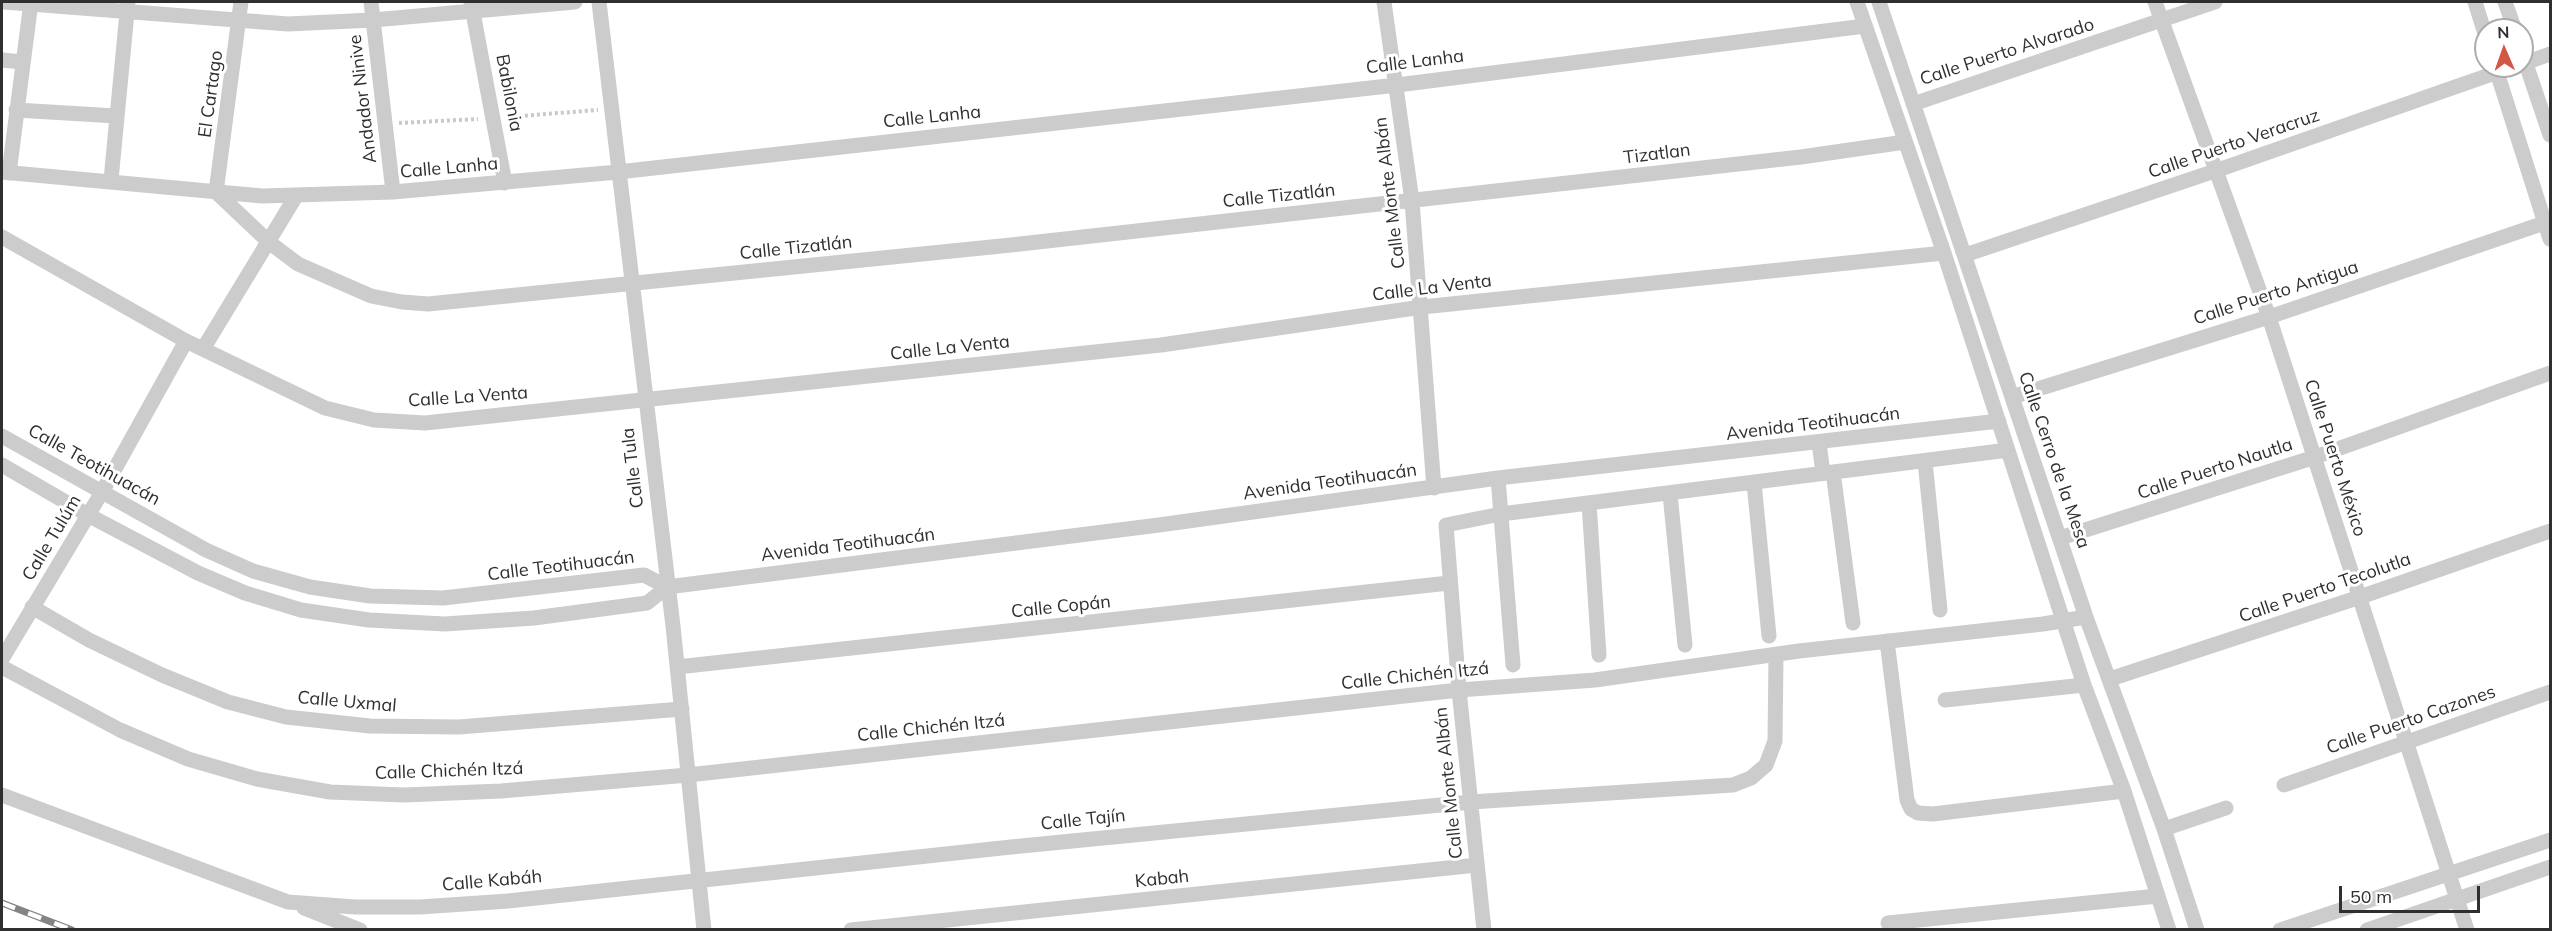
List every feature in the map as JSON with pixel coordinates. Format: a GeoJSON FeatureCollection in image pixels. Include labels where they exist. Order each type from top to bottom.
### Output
{"type":"FeatureCollection","features":[{"type":"Feature","properties":{"kind":"street"},"geometry":{"type":"LineString","coordinates":[[4,2],[128,7],[240,21],[288,24],[373,21],[472,6],[575,2]]}},
{"type":"Feature","properties":{"kind":"street","name":"El Cartago"},"geometry":{"type":"LineString","coordinates":[[216,192],[241,2]]}},
{"type":"Feature","properties":{"kind":"street","name":"Andador Ninive"},"geometry":{"type":"LineString","coordinates":[[370,2],[393,192]]}},
{"type":"Feature","properties":{"kind":"street","name":"Calle Tula"},"geometry":{"type":"LineString","coordinates":[[599,2],[644,401],[682,708],[704,930]]}},
{"type":"Feature","properties":{"kind":"street","name":"Calle Monte Albán"},"geometry":{"type":"LineString","coordinates":[[1384,2],[1413,201],[1434,488]]}},
{"type":"Feature","properties":{"kind":"street"},"geometry":{"type":"LineString","coordinates":[[1857,2],[1944,254],[2084,685],[2124,791],[2169,930]]}},
{"type":"Feature","properties":{"kind":"street","name":"Calle Cerro de la Mesa"},"geometry":{"type":"LineString","coordinates":[[1879,2],[2086,617],[2110,679],[2197,930]]}},
{"type":"Feature","properties":{"kind":"street","name":"Calle Puerto México"},"geometry":{"type":"LineString","coordinates":[[2155,2],[2269,317],[2468,930]]}},
{"type":"Feature","properties":{"kind":"street","name":"Calle Puerto Alvarado"},"geometry":{"type":"LineString","coordinates":[[1913,104],[2215,2]]}},
{"type":"Feature","properties":{"kind":"street"},"geometry":{"type":"LineString","coordinates":[[2475,2],[2480,18]]}},
{"type":"Feature","properties":{"kind":"street"},"geometry":{"type":"LineString","coordinates":[[2505,2],[2511,18]]}},
{"type":"Feature","properties":{"kind":"street"},"geometry":{"type":"LineString","coordinates":[[5,172],[31,3]]}},
{"type":"Feature","properties":{"kind":"street","name":"Babilonia"},"geometry":{"type":"LineString","coordinates":[[472,6],[505,183]]}},
{"type":"Feature","properties":{"kind":"street"},"geometry":{"type":"LineString","coordinates":[[111,180],[128,7]]}},
{"type":"Feature","properties":{"kind":"street","name":"Calle Lanha"},"geometry":{"type":"LineString","coordinates":[[5,172],[111,180],[216,192],[296,196],[393,192],[618,172],[1397,85],[1865,26]]}},
{"type":"Feature","properties":{"kind":"street","name":"Calle Puerto Veracruz"},"geometry":{"type":"LineString","coordinates":[[2534,58],[2550,54]]}},
{"type":"Feature","properties":{"kind":"street"},"geometry":{"type":"LineString","coordinates":[[2,60],[22,62]]}},
{"type":"Feature","properties":{"kind":"street","name":"Calle Puerto Veracruz"},"geometry":{"type":"LineString","coordinates":[[1965,255],[2215,171],[2474,77]]}},
{"type":"Feature","properties":{"kind":"street"},"geometry":{"type":"LineString","coordinates":[[2499,78],[2548,222],[2550,239]]}},
{"type":"Feature","properties":{"kind":"street"},"geometry":{"type":"LineString","coordinates":[[2528,78],[2550,135]]}},
{"type":"Feature","properties":{"kind":"street"},"geometry":{"type":"LineString","coordinates":[[16,110],[116,116]]}},
{"type":"Feature","properties":{"kind":"street","name":"Tizatlan"},"geometry":{"type":"LineString","coordinates":[[1413,201],[1801,157],[1905,141]]}},
{"type":"Feature","properties":{"kind":"street","name":"Calle Tizatlán"},"geometry":{"type":"LineString","coordinates":[[216,192],[270,243],[298,264],[371,296],[428,304],[632,285],[1413,201]]}},
{"type":"Feature","properties":{"kind":"street"},"geometry":{"type":"LineString","coordinates":[[203,350],[270,243],[296,196]]}},
{"type":"Feature","properties":{"kind":"street","name":"Calle Puerto Antigua"},"geometry":{"type":"LineString","coordinates":[[2012,397],[2269,317],[2548,222]]}},
{"type":"Feature","properties":{"kind":"street","name":"Calle La Venta"},"geometry":{"type":"LineString","coordinates":[[2,237],[203,350],[325,408],[374,420],[425,423],[1161,345],[1422,307],[1944,254]]}},
{"type":"Feature","properties":{"kind":"street","name":"Calle Tulúm"},"geometry":{"type":"LineString","coordinates":[[2,659],[102,492],[186,341]]}},
{"type":"Feature","properties":{"kind":"street","name":"Calle Puerto Nautla"},"geometry":{"type":"LineString","coordinates":[[2060,538],[2315,457],[2550,373]]}},
{"type":"Feature","properties":{"kind":"street","name":"Avenida Teotihuacán"},"geometry":{"type":"LineString","coordinates":[[667,587],[1159,525],[1497,478],[1999,421]]}},
{"type":"Feature","properties":{"kind":"street","name":"Calle Teotihuacán"},"geometry":{"type":"LineString","coordinates":[[2,436],[206,550],[253,571],[310,587],[370,596],[443,598],[644,575],[667,587]]}},
{"type":"Feature","properties":{"kind":"street"},"geometry":{"type":"LineString","coordinates":[[1819,443],[1828,473],[1853,623]]}},
{"type":"Feature","properties":{"kind":"street"},"geometry":{"type":"LineString","coordinates":[[1501,514],[2008,450]]}},
{"type":"Feature","properties":{"kind":"street"},"geometry":{"type":"LineString","coordinates":[[1925,461],[1940,610]]}},
{"type":"Feature","properties":{"kind":"street"},"geometry":{"type":"LineString","coordinates":[[2,465],[88,515],[198,573],[245,594],[301,610],[369,620],[445,624],[534,618],[647,603],[667,587]]}},
{"type":"Feature","properties":{"kind":"street"},"geometry":{"type":"LineString","coordinates":[[1497,478],[1513,665]]}},
{"type":"Feature","properties":{"kind":"street"},"geometry":{"type":"LineString","coordinates":[[1754,483],[1769,636]]}},
{"type":"Feature","properties":{"kind":"street"},"geometry":{"type":"LineString","coordinates":[[1670,494],[1685,645]]}},
{"type":"Feature","properties":{"kind":"street"},"geometry":{"type":"LineString","coordinates":[[1589,503],[1599,655]]}},
{"type":"Feature","properties":{"kind":"street","name":"Calle Monte Albán"},"geometry":{"type":"LineString","coordinates":[[1484,930],[1459,690],[1446,525],[1501,514]]}},
{"type":"Feature","properties":{"kind":"street","name":"Calle Puerto Tecolutla"},"geometry":{"type":"LineString","coordinates":[[2110,679],[2360,597],[2550,531]]}},
{"type":"Feature","properties":{"kind":"street","name":"Calle Copán"},"geometry":{"type":"LineString","coordinates":[[677,667],[1449,583]]}},
{"type":"Feature","properties":{"kind":"street"},"geometry":{"type":"LineString","coordinates":[[369,620],[370,596]]}},
{"type":"Feature","properties":{"kind":"street","name":"Calle Uxmal"},"geometry":{"type":"LineString","coordinates":[[32,607],[89,640],[162,675],[228,702],[286,717],[370,726],[459,727],[682,708]]}},
{"type":"Feature","properties":{"kind":"street","name":"Calle Chichén Itzá"},"geometry":{"type":"LineString","coordinates":[[2,667],[120,730],[188,759],[257,779],[330,792],[404,795],[501,791],[688,775],[1459,690],[1595,680],[1887,641],[2063,622],[2086,617]]}},
{"type":"Feature","properties":{"kind":"street"},"geometry":{"type":"LineString","coordinates":[[1887,641],[1907,800],[1911,809],[1918,813],[1933,814],[2124,791]]}},
{"type":"Feature","properties":{"kind":"street","name":"Calle Tajín"},"geometry":{"type":"LineString","coordinates":[[699,881],[1011,847],[1471,802],[1733,785],[1751,778],[1766,765],[1775,741],[1776,656]]}},
{"type":"Feature","properties":{"kind":"street"},"geometry":{"type":"LineString","coordinates":[[1945,700],[2084,685]]}},
{"type":"Feature","properties":{"kind":"street","name":"Calle Puerto Cazones"},"geometry":{"type":"LineString","coordinates":[[2284,785],[2550,692]]}},
{"type":"Feature","properties":{"kind":"street","name":"Calle Kabáh"},"geometry":{"type":"LineString","coordinates":[[2,795],[360,930]]}},
{"type":"Feature","properties":{"kind":"street"},"geometry":{"type":"LineString","coordinates":[[2163,829],[2226,808]]}},
{"type":"Feature","properties":{"kind":"street"},"geometry":{"type":"LineString","coordinates":[[2280,930],[2550,840]]}},
{"type":"Feature","properties":{"kind":"street","name":"Kabah"},"geometry":{"type":"LineString","coordinates":[[851,930],[1477,865]]}},
{"type":"Feature","properties":{"kind":"street"},"geometry":{"type":"LineString","coordinates":[[2367,930],[2550,867]]}},
{"type":"Feature","properties":{"kind":"street","name":"Calle Kabáh"},"geometry":{"type":"LineString","coordinates":[[288,902],[355,907],[420,907],[508,901],[699,881]]}},
{"type":"Feature","properties":{"kind":"street"},"geometry":{"type":"LineString","coordinates":[[1888,923],[2158,896]]}},
{"type":"Feature","properties":{"kind":"railway"},"geometry":{"type":"LineString","coordinates":[[2,903],[72,930]]}}]}
